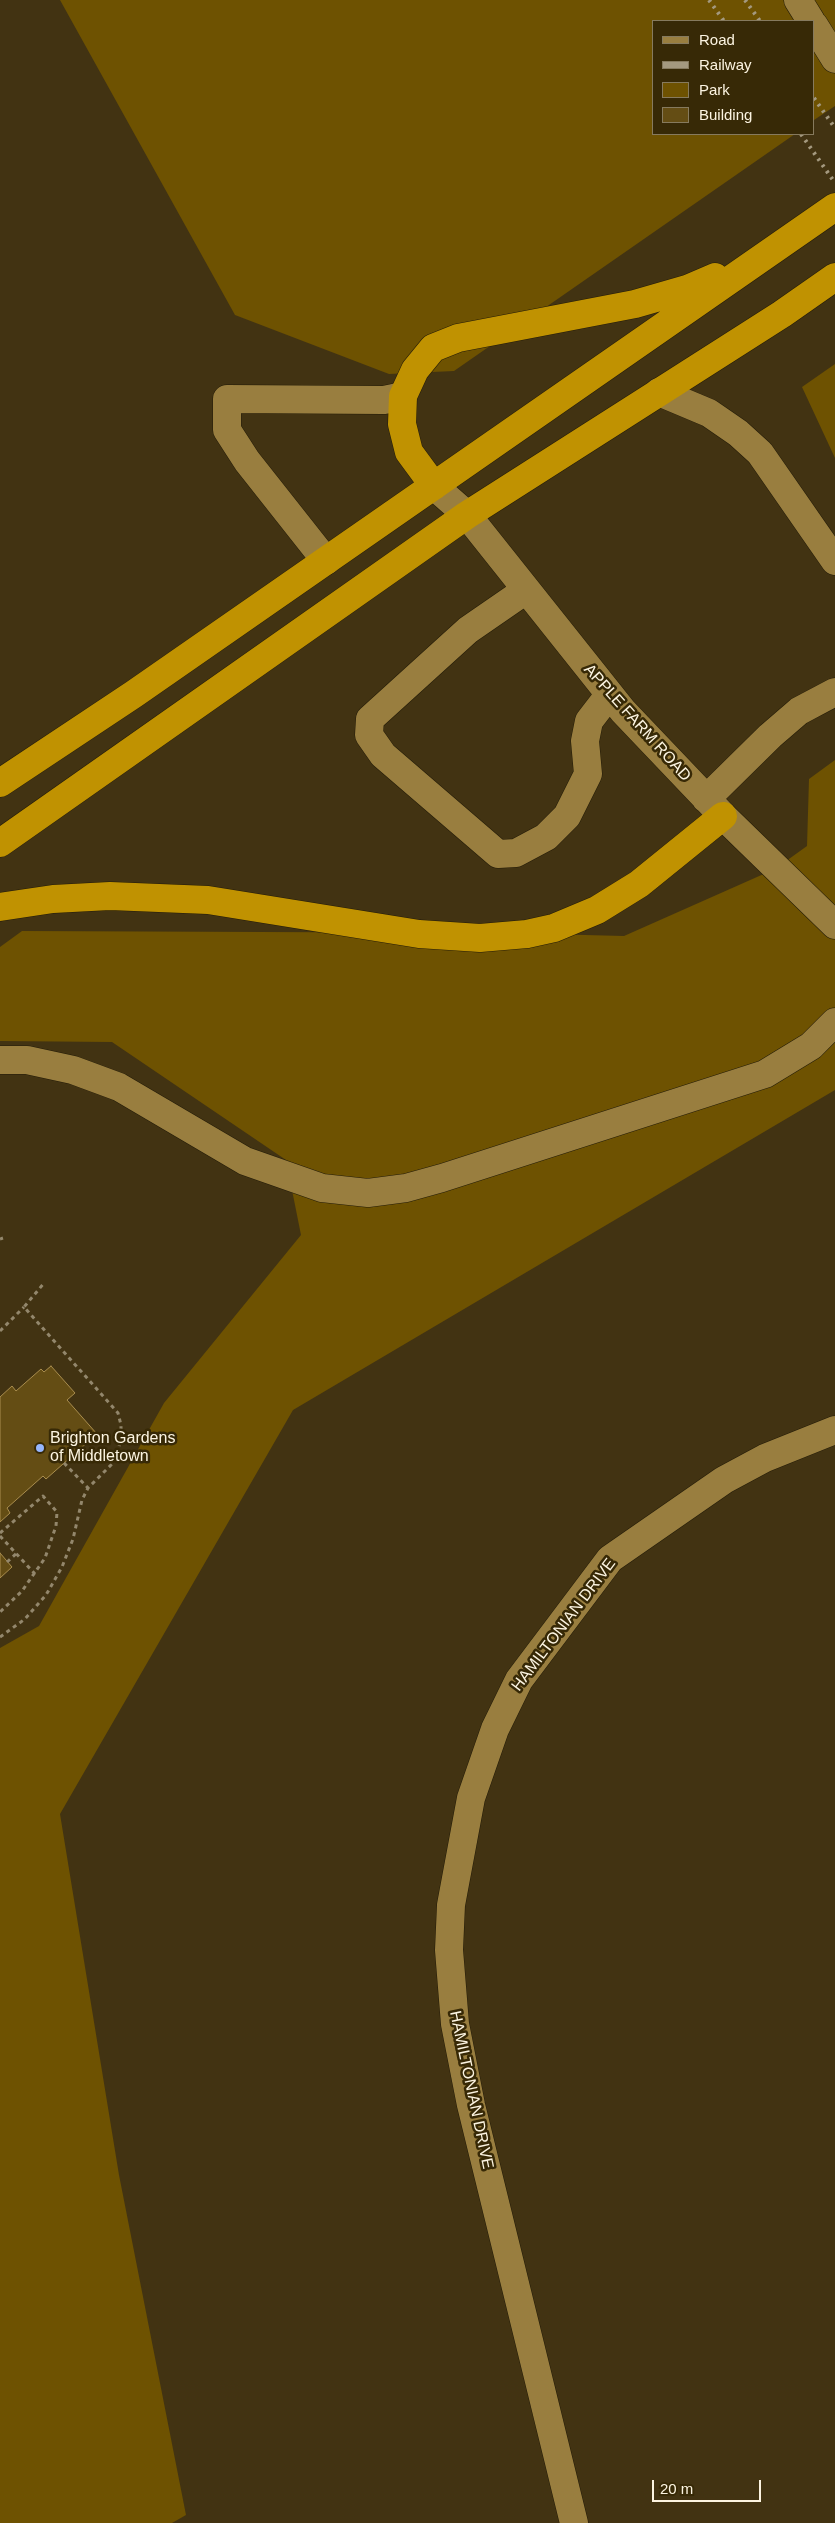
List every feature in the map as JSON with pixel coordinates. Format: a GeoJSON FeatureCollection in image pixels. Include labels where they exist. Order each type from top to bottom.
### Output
{"type":"FeatureCollection","features":[{"type":"Feature","properties":{"kind":"highway"},"geometry":{"type":"LineString","coordinates":[[0,784],[326,561],[835,207]]}},
{"type":"Feature","properties":{"kind":"highway"},"geometry":{"type":"LineString","coordinates":[[434,486],[410,452],[402,424],[403,396],[415,370],[433,348],[458,338],[635,304],[687,289],[767,254]]}},
{"type":"Feature","properties":{"kind":"highway"},"geometry":{"type":"LineString","coordinates":[[0,843],[467,515],[782,314],[835,277]]}},
{"type":"Feature","properties":{"kind":"highway"},"geometry":{"type":"LineString","coordinates":[[0,907],[53,899],[110,896],[208,900],[419,934],[480,938],[527,934],[554,928],[597,910],[639,884],[714,808]]}},
{"type":"Feature","properties":{"kind":"street"},"geometry":{"type":"LineString","coordinates":[[798,0],[810,20]]}},
{"type":"Feature","properties":{"kind":"street"},"geometry":{"type":"LineString","coordinates":[[815,28],[835,59]]}},
{"type":"Feature","properties":{"kind":"street"},"geometry":{"type":"LineString","coordinates":[[658,392],[709,413],[738,433],[760,453],[835,561]]}},
{"type":"Feature","properties":{"kind":"street"},"geometry":{"type":"LineString","coordinates":[[326,561],[247,461],[227,430],[227,399],[384,400],[403,396]]}},
{"type":"Feature","properties":{"kind":"street","name":"APPLE FARM ROAD"},"geometry":{"type":"LineString","coordinates":[[434,486],[467,515],[609,695],[714,808],[835,925]]}},
{"type":"Feature","properties":{"kind":"street"},"geometry":{"type":"LineString","coordinates":[[526,590],[468,630],[370,719],[370,735],[383,755],[498,854],[516,853],[546,837],[567,816],[588,774],[585,741],[589,721],[609,695]]}},
{"type":"Feature","properties":{"kind":"street"},"geometry":{"type":"LineString","coordinates":[[714,808],[770,736],[799,711],[835,692]]}},
{"type":"Feature","properties":{"kind":"street"},"geometry":{"type":"LineString","coordinates":[[0,1060],[27,1060],[73,1070],[119,1087],[246,1160],[322,1188],[368,1193],[406,1188],[442,1178],[756,1077],[811,1046],[835,1022]]}},
{"type":"Feature","properties":{"kind":"street","name":"HAMILTONIAN DRIVE"},"geometry":{"type":"LineString","coordinates":[[574,2523],[471,2105],[455,2024],[449,1950],[451,1905],[471,1798],[495,1729],[519,1680],[610,1559],[724,1480],[765,1458],[835,1430]]}},
{"type":"Feature","properties":{"kind":"path"},"geometry":{"type":"LineString","coordinates":[[0,1331],[24,1308],[45,1282]]}},
{"type":"Feature","properties":{"kind":"path"},"geometry":{"type":"LineString","coordinates":[[0,1637],[25,1619],[46,1594],[62,1567],[73,1539],[82,1500],[88,1488],[114,1462],[119,1453],[122,1425],[118,1413],[24,1308]]}},
{"type":"Feature","properties":{"kind":"path"},"geometry":{"type":"LineString","coordinates":[[64,1463],[88,1488]]}},
{"type":"Feature","properties":{"kind":"path"},"geometry":{"type":"LineString","coordinates":[[0,1612],[22,1591],[35,1574],[52,1543],[57,1512],[43,1496],[0,1534],[35,1574]]}},
{"type":"Feature","properties":{"kind":"path"},"geometry":{"type":"LineString","coordinates":[[7,1562],[17,1554]]}},
{"type":"Feature","properties":{"kind":"green space"},"geometry":{"type":"Polygon","coordinates":[[[60,0],[835,0],[835,106],[815,119],[815,20],[652,20],[652,135],[794,135],[454,371],[389,374],[235,315],[60,0]]]}},
{"type":"Feature","properties":{"kind":"green space"},"geometry":{"type":"Polygon","coordinates":[[[835,364],[835,458],[802,387],[835,364]]]}},
{"type":"Feature","properties":{"kind":"green space"},"geometry":{"type":"Polygon","coordinates":[[[835,760],[835,1090],[293,1410],[60,1814],[119,2175],[186,2515],[172,2523],[0,2523],[0,1648],[39,1626],[164,1403],[301,1235],[286,1160],[112,1042],[0,1041],[0,947],[22,931],[506,933],[624,936],[775,869],[807,846],[809,779],[835,760]]]}},
{"type":"Feature","properties":{"kind":"building","name":"Brighton Gardens of Middletown"},"geometry":{"type":"Polygon","coordinates":[[[51,1366],[75,1393],[67,1400],[97,1434],[46,1479],[43,1476],[7,1508],[10,1513],[0,1522],[0,1397],[12,1386],[16,1391],[41,1369],[44,1372],[51,1366]]]}},
{"type":"Feature","properties":{"kind":"building"},"geometry":{"type":"Polygon","coordinates":[[[0,1553],[12,1567],[0,1578],[0,1553]]]}},
{"type":"Feature","properties":{"kind":"railway"},"geometry":{"type":"LineString","coordinates":[[709,0],[723,20]]}},
{"type":"Feature","properties":{"kind":"railway"},"geometry":{"type":"LineString","coordinates":[[745,0],[759,20]]}},
{"type":"Feature","properties":{"kind":"railway"},"geometry":{"type":"LineString","coordinates":[[815,99],[835,128]]}},
{"type":"Feature","properties":{"kind":"railway"},"geometry":{"type":"LineString","coordinates":[[802,135],[835,183]]}},
{"type":"Feature","properties":{"kind":"place","name":"Brighton Gardens of Middletown"},"geometry":{"type":"Point","coordinates":[40,1448]}}]}
